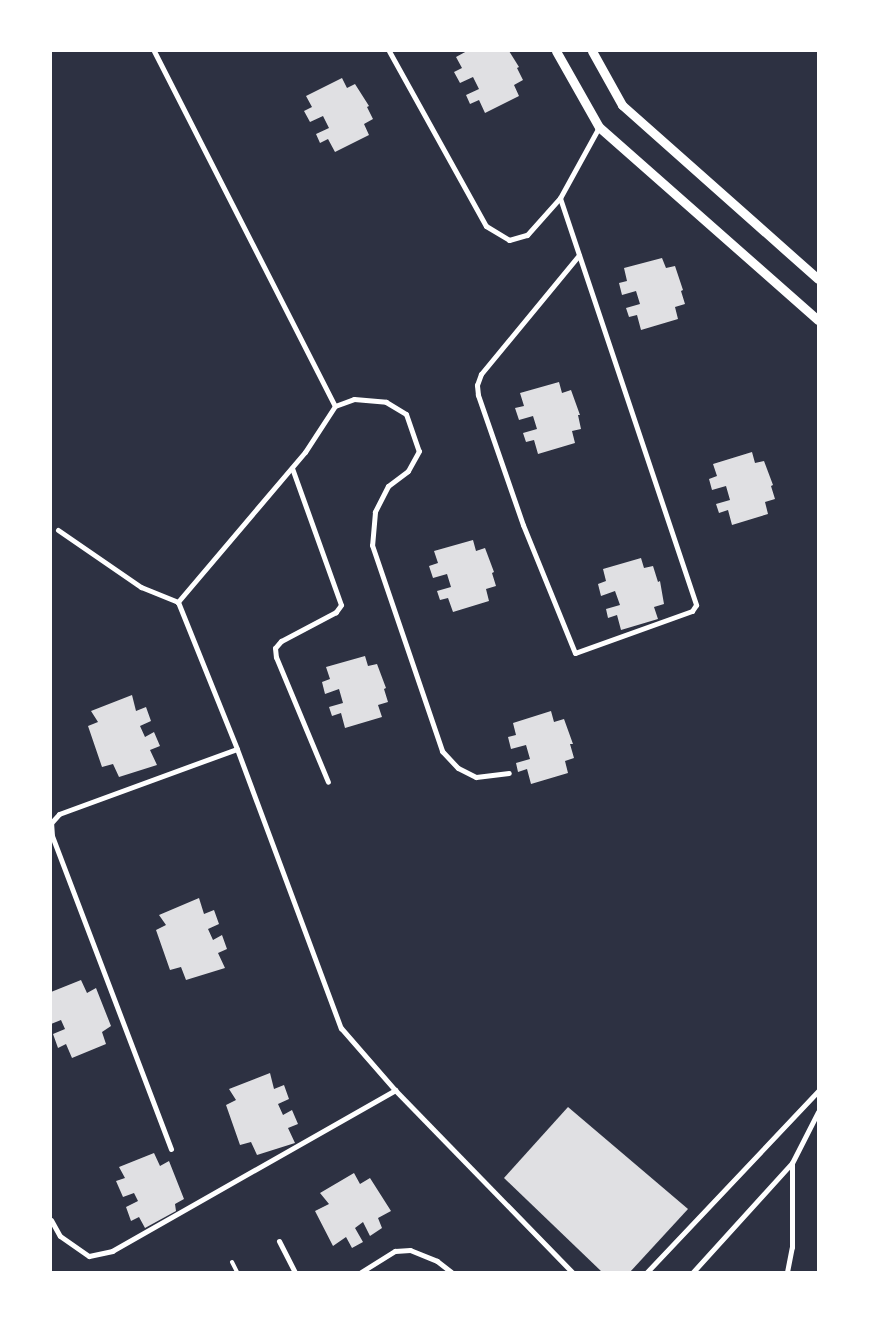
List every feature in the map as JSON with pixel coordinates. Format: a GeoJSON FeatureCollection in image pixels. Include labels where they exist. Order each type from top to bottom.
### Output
{"type":"FeatureCollection","features":[{"type":"Feature","properties":{"kind":"street"},"geometry":{"type":"LineString","coordinates":[[154,51],[335,406]]}},
{"type":"Feature","properties":{"kind":"street"},"geometry":{"type":"LineString","coordinates":[[389,51],[486,226],[509,240],[527,234],[560,198],[599,127]]}},
{"type":"Feature","properties":{"kind":"street"},"geometry":{"type":"LineString","coordinates":[[556,51],[599,127],[818,320]]}},
{"type":"Feature","properties":{"kind":"street"},"geometry":{"type":"LineString","coordinates":[[592,51],[622,105],[818,279]]}},
{"type":"Feature","properties":{"kind":"street"},"geometry":{"type":"LineString","coordinates":[[560,198],[696,605],[692,611],[575,652],[523,525],[478,395],[477,386],[481,374],[579,255]]}},
{"type":"Feature","properties":{"kind":"street"},"geometry":{"type":"LineString","coordinates":[[178,602],[306,452],[335,406],[354,399],[386,402],[406,414],[419,451],[408,471],[388,486],[375,512],[372,545],[442,751],[458,768],[476,776],[509,773]]}},
{"type":"Feature","properties":{"kind":"street"},"geometry":{"type":"LineString","coordinates":[[292,468],[341,605],[336,612],[281,641],[275,648],[276,658],[328,782]]}},
{"type":"Feature","properties":{"kind":"street"},"geometry":{"type":"LineString","coordinates":[[58,530],[142,587],[178,602],[237,749],[340,1028],[395,1090],[572,1272]]}},
{"type":"Feature","properties":{"kind":"street"},"geometry":{"type":"LineString","coordinates":[[171,1149],[52,836],[52,823],[59,814],[237,749]]}},
{"type":"Feature","properties":{"kind":"street"},"geometry":{"type":"LineString","coordinates":[[51,1220],[60,1236],[89,1256],[112,1251],[395,1090]]}},
{"type":"Feature","properties":{"kind":"street"},"geometry":{"type":"LineString","coordinates":[[647,1272],[818,1091]]}},
{"type":"Feature","properties":{"kind":"street"},"geometry":{"type":"LineString","coordinates":[[694,1272],[792,1163],[818,1112]]}},
{"type":"Feature","properties":{"kind":"street"},"geometry":{"type":"LineString","coordinates":[[787,1272],[792,1247],[792,1163]]}},
{"type":"Feature","properties":{"kind":"street"},"geometry":{"type":"LineString","coordinates":[[278,1241],[296,1272]]}},
{"type":"Feature","properties":{"kind":"street"},"geometry":{"type":"LineString","coordinates":[[362,1272],[395,1251],[410,1250],[437,1261],[451,1272]]}},
{"type":"Feature","properties":{"kind":"lane"},"geometry":{"type":"LineString","coordinates":[[232,1262],[237,1272]]}},
{"type":"Feature","properties":{"kind":"building"},"geometry":{"type":"Polygon","coordinates":[[[467,51],[509,51],[519,67],[517,68],[523,80],[514,85],[519,96],[485,113],[479,100],[470,104],[466,95],[479,89],[473,77],[460,83],[454,72],[462,68],[456,57],[467,51]]]}},
{"type":"Feature","properties":{"kind":"building"},"geometry":{"type":"Polygon","coordinates":[[[342,78],[347,88],[355,84],[369,106],[367,107],[373,119],[364,124],[369,135],[335,152],[328,139],[320,143],[316,134],[329,128],[323,116],[310,122],[304,111],[312,107],[306,96],[342,78]]]}},
{"type":"Feature","properties":{"kind":"building"},"geometry":{"type":"Polygon","coordinates":[[[662,258],[666,268],[675,266],[683,290],[681,291],[685,304],[675,307],[678,319],[641,330],[637,315],[629,317],[626,308],[640,304],[636,291],[622,295],[619,283],[627,281],[624,268],[662,258]]]}},
{"type":"Feature","properties":{"kind":"building"},"geometry":{"type":"Polygon","coordinates":[[[559,382],[562,393],[571,390],[580,415],[578,415],[581,429],[572,431],[575,443],[538,454],[534,440],[526,442],[523,433],[537,429],[533,416],[519,420],[515,408],[524,406],[520,393],[559,382]]]}},
{"type":"Feature","properties":{"kind":"building"},"geometry":{"type":"Polygon","coordinates":[[[752,452],[755,463],[764,461],[773,485],[771,486],[775,499],[765,502],[768,514],[732,525],[728,510],[719,513],[716,504],[730,500],[726,486],[712,490],[709,479],[717,476],[713,464],[752,452]]]}},
{"type":"Feature","properties":{"kind":"building"},"geometry":{"type":"Polygon","coordinates":[[[473,540],[476,551],[485,548],[494,572],[492,573],[496,586],[486,589],[489,601],[453,612],[448,598],[440,600],[437,591],[451,587],[447,574],[433,578],[429,566],[438,563],[434,551],[473,540]]]}},
{"type":"Feature","properties":{"kind":"building"},"geometry":{"type":"Polygon","coordinates":[[[641,558],[644,568],[653,566],[658,582],[660,581],[664,604],[654,607],[658,619],[621,630],[617,615],[608,618],[606,609],[620,605],[615,591],[601,596],[598,584],[606,581],[603,569],[641,558]]]}},
{"type":"Feature","properties":{"kind":"building"},"geometry":{"type":"Polygon","coordinates":[[[365,656],[368,666],[377,664],[386,688],[384,689],[388,702],[378,705],[382,717],[345,728],[341,713],[332,716],[329,707],[343,703],[339,689],[325,694],[322,682],[330,679],[326,667],[365,656]]]}},
{"type":"Feature","properties":{"kind":"building"},"geometry":{"type":"Polygon","coordinates":[[[132,695],[136,711],[146,707],[151,721],[140,726],[145,737],[154,732],[160,746],[150,750],[157,765],[119,777],[113,764],[102,767],[88,726],[98,722],[91,711],[132,695]]]}},
{"type":"Feature","properties":{"kind":"building"},"geometry":{"type":"Polygon","coordinates":[[[551,711],[554,722],[564,719],[573,744],[570,744],[574,758],[565,761],[568,773],[531,784],[527,769],[518,772],[516,763],[530,759],[526,745],[511,749],[508,737],[516,735],[513,723],[551,711]]]}},
{"type":"Feature","properties":{"kind":"building"},"geometry":{"type":"Polygon","coordinates":[[[199,898],[204,914],[214,910],[219,924],[208,929],[213,940],[222,935],[227,949],[218,953],[225,968],[186,980],[181,967],[170,970],[156,930],[166,925],[159,915],[199,898]]]}},
{"type":"Feature","properties":{"kind":"building"},"geometry":{"type":"Polygon","coordinates":[[[81,980],[87,993],[96,988],[111,1026],[102,1032],[106,1044],[72,1058],[66,1044],[58,1048],[53,1034],[65,1029],[61,1020],[51,1024],[51,992],[81,980]]]}},
{"type":"Feature","properties":{"kind":"building"},"geometry":{"type":"Polygon","coordinates":[[[270,1073],[274,1089],[284,1085],[289,1099],[278,1104],[283,1115],[292,1110],[298,1124],[288,1128],[295,1143],[257,1155],[251,1142],[240,1145],[226,1105],[236,1100],[229,1089],[270,1073]]]}},
{"type":"Feature","properties":{"kind":"building"},"geometry":{"type":"Polygon","coordinates":[[[568,1107],[688,1209],[630,1272],[602,1272],[504,1178],[568,1107]]]}},
{"type":"Feature","properties":{"kind":"building"},"geometry":{"type":"Polygon","coordinates":[[[154,1153],[160,1166],[169,1161],[184,1199],[175,1204],[176,1211],[145,1228],[139,1217],[131,1221],[126,1207],[138,1201],[134,1193],[123,1197],[116,1181],[125,1178],[119,1167],[154,1153]]]}},
{"type":"Feature","properties":{"kind":"building"},"geometry":{"type":"Polygon","coordinates":[[[354,1173],[360,1184],[370,1178],[391,1211],[378,1218],[382,1228],[370,1236],[363,1222],[355,1228],[363,1242],[352,1248],[346,1237],[333,1246],[315,1211],[329,1204],[320,1193],[354,1173]]]}}]}
